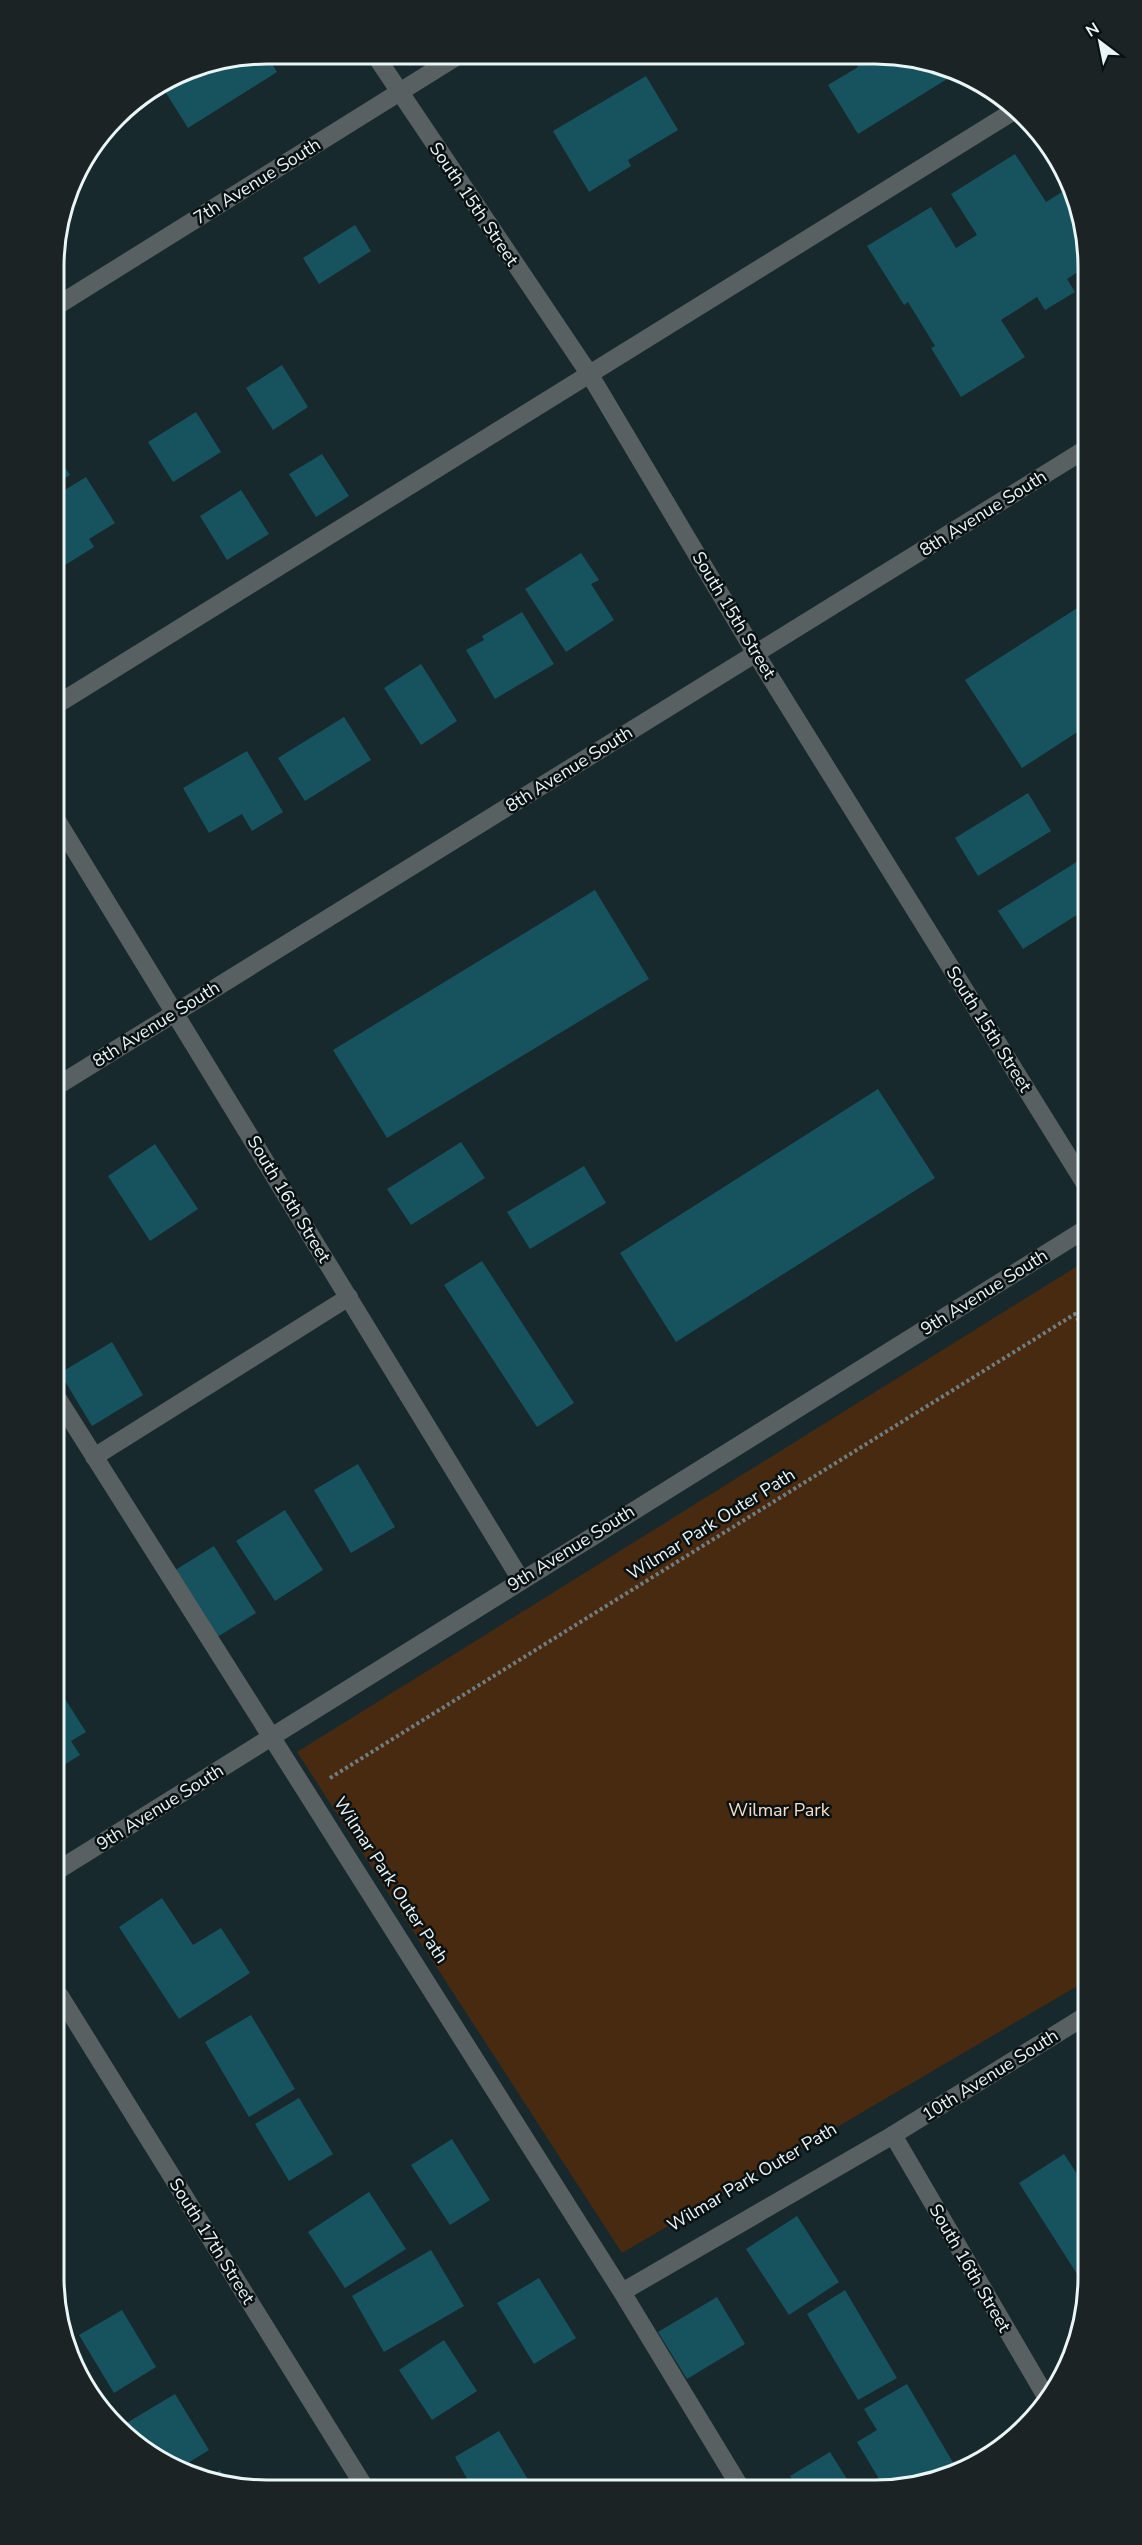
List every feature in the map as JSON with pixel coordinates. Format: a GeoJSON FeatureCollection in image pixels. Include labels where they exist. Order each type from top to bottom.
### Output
{"type":"FeatureCollection","features":[{"type":"Feature","properties":{"kind":"street","name":"South 15th Street"},"geometry":{"type":"LineString","coordinates":[[381,65],[590,375],[756,654],[1078,1172]]}},
{"type":"Feature","properties":{"kind":"street","name":"7th Avenue South"},"geometry":{"type":"LineString","coordinates":[[65,301],[444,65]]}},
{"type":"Feature","properties":{"kind":"street"},"geometry":{"type":"LineString","coordinates":[[65,700],[1008,115]]}},
{"type":"Feature","properties":{"kind":"street","name":"8th Avenue South"},"geometry":{"type":"LineString","coordinates":[[65,1081],[1078,455]]}},
{"type":"Feature","properties":{"kind":"street","name":"South 16th Street"},"geometry":{"type":"LineString","coordinates":[[65,833],[521,1580]]}},
{"type":"Feature","properties":{"kind":"street","name":"9th Avenue South"},"geometry":{"type":"LineString","coordinates":[[64,1866],[1078,1234]]}},
{"type":"Feature","properties":{"kind":"street"},"geometry":{"type":"LineString","coordinates":[[94,1457],[349,1297]]}},
{"type":"Feature","properties":{"kind":"street"},"geometry":{"type":"LineString","coordinates":[[64,1409],[622,2292],[736,2480]]}},
{"type":"Feature","properties":{"kind":"street","name":"South 17th Street"},"geometry":{"type":"LineString","coordinates":[[64,2003],[360,2480]]}},
{"type":"Feature","properties":{"kind":"street","name":"10th Avenue South"},"geometry":{"type":"LineString","coordinates":[[622,2292],[893,2135],[1077,2021]]}},
{"type":"Feature","properties":{"kind":"street","name":"South 16th Street"},"geometry":{"type":"LineString","coordinates":[[893,2135],[1043,2391]]}},
{"type":"Feature","properties":{"kind":"path","name":"Wilmar Park Outer Path"},"geometry":{"type":"LineString","coordinates":[[326,1780],[1075,1314],[1077,1318]]}},
{"type":"Feature","properties":{"kind":"green space","name":"Wilmar Park"},"geometry":{"type":"Polygon","coordinates":[[[1078,1266],[1077,1986],[622,2253],[297,1752],[1078,1266]]]}},
{"type":"Feature","properties":{"kind":"building"},"geometry":{"type":"Polygon","coordinates":[[[856,64],[914,68],[948,78],[858,134],[828,85],[858,67],[856,64]]]}},
{"type":"Feature","properties":{"kind":"building"},"geometry":{"type":"Polygon","coordinates":[[[273,65],[277,72],[188,128],[166,92],[202,75],[228,68],[273,65]]]}},
{"type":"Feature","properties":{"kind":"building"},"geometry":{"type":"Polygon","coordinates":[[[646,76],[678,130],[628,160],[631,166],[589,192],[553,131],[646,76]]]}},
{"type":"Feature","properties":{"kind":"building"},"geometry":{"type":"Polygon","coordinates":[[[1015,154],[1046,202],[1063,192],[1071,215],[1078,267],[1078,272],[1067,279],[1075,292],[1045,310],[1037,297],[1001,320],[1025,357],[961,397],[931,348],[935,346],[908,302],[904,305],[867,246],[931,207],[956,248],[977,235],[951,194],[1015,154]]]}},
{"type":"Feature","properties":{"kind":"building"},"geometry":{"type":"Polygon","coordinates":[[[355,225],[371,251],[319,284],[303,258],[355,225]]]}},
{"type":"Feature","properties":{"kind":"building"},"geometry":{"type":"Polygon","coordinates":[[[282,365],[308,407],[273,430],[246,388],[282,365]]]}},
{"type":"Feature","properties":{"kind":"building"},"geometry":{"type":"Polygon","coordinates":[[[196,412],[221,452],[173,482],[148,442],[196,412]]]}},
{"type":"Feature","properties":{"kind":"building"},"geometry":{"type":"Polygon","coordinates":[[[322,454],[349,496],[316,517],[289,474],[322,454]]]}},
{"type":"Feature","properties":{"kind":"building"},"geometry":{"type":"Polygon","coordinates":[[[65,467],[70,475],[65,478],[65,467]]]}},
{"type":"Feature","properties":{"kind":"building"},"geometry":{"type":"Polygon","coordinates":[[[86,477],[115,523],[89,539],[94,547],[65,565],[65,490],[86,477]]]}},
{"type":"Feature","properties":{"kind":"building"},"geometry":{"type":"Polygon","coordinates":[[[241,490],[269,534],[227,560],[200,516],[241,490]]]}},
{"type":"Feature","properties":{"kind":"building"},"geometry":{"type":"Polygon","coordinates":[[[581,553],[599,580],[591,584],[614,620],[566,652],[525,589],[581,553]]]}},
{"type":"Feature","properties":{"kind":"building"},"geometry":{"type":"Polygon","coordinates":[[[1078,608],[1078,732],[1022,768],[965,680],[1078,608]]]}},
{"type":"Feature","properties":{"kind":"building"},"geometry":{"type":"Polygon","coordinates":[[[522,612],[554,664],[495,699],[466,650],[484,640],[482,636],[522,612]]]}},
{"type":"Feature","properties":{"kind":"building"},"geometry":{"type":"Polygon","coordinates":[[[421,664],[457,721],[421,745],[384,688],[421,664]]]}},
{"type":"Feature","properties":{"kind":"building"},"geometry":{"type":"Polygon","coordinates":[[[344,717],[371,760],[305,801],[278,758],[344,717]]]}},
{"type":"Feature","properties":{"kind":"building"},"geometry":{"type":"Polygon","coordinates":[[[247,751],[283,812],[252,831],[242,814],[209,833],[183,788],[247,751]]]}},
{"type":"Feature","properties":{"kind":"building"},"geometry":{"type":"Polygon","coordinates":[[[1028,793],[1051,831],[978,876],[955,838],[1028,793]]]}},
{"type":"Feature","properties":{"kind":"building"},"geometry":{"type":"Polygon","coordinates":[[[1078,861],[1078,914],[1023,949],[998,911],[1078,861]]]}},
{"type":"Feature","properties":{"kind":"building"},"geometry":{"type":"Polygon","coordinates":[[[595,890],[649,979],[387,1138],[333,1050],[595,890]]]}},
{"type":"Feature","properties":{"kind":"building"},"geometry":{"type":"Polygon","coordinates":[[[878,1089],[935,1178],[676,1342],[620,1253],[878,1089]]]}},
{"type":"Feature","properties":{"kind":"building"},"geometry":{"type":"Polygon","coordinates":[[[461,1142],[485,1178],[411,1225],[387,1189],[461,1142]]]}},
{"type":"Feature","properties":{"kind":"building"},"geometry":{"type":"Polygon","coordinates":[[[155,1144],[198,1209],[150,1241],[108,1176],[155,1144]]]}},
{"type":"Feature","properties":{"kind":"building"},"geometry":{"type":"Polygon","coordinates":[[[584,1166],[606,1203],[530,1249],[507,1212],[584,1166]]]}},
{"type":"Feature","properties":{"kind":"building"},"geometry":{"type":"Polygon","coordinates":[[[482,1261],[574,1403],[537,1427],[444,1285],[482,1261]]]}},
{"type":"Feature","properties":{"kind":"building"},"geometry":{"type":"Polygon","coordinates":[[[112,1342],[143,1395],[92,1426],[64,1380],[64,1370],[112,1342]]]}},
{"type":"Feature","properties":{"kind":"building"},"geometry":{"type":"Polygon","coordinates":[[[358,1464],[395,1527],[351,1553],[314,1490],[358,1464]]]}},
{"type":"Feature","properties":{"kind":"building"},"geometry":{"type":"Polygon","coordinates":[[[285,1510],[323,1570],[275,1601],[236,1541],[285,1510]]]}},
{"type":"Feature","properties":{"kind":"building"},"geometry":{"type":"Polygon","coordinates":[[[214,1546],[256,1613],[214,1639],[172,1572],[214,1546]]]}},
{"type":"Feature","properties":{"kind":"building"},"geometry":{"type":"Polygon","coordinates":[[[64,1699],[86,1732],[71,1741],[80,1755],[64,1765],[64,1699]]]}},
{"type":"Feature","properties":{"kind":"building"},"geometry":{"type":"Polygon","coordinates":[[[162,1898],[193,1945],[221,1928],[250,1973],[179,2019],[119,1927],[162,1898]]]}},
{"type":"Feature","properties":{"kind":"building"},"geometry":{"type":"Polygon","coordinates":[[[251,2015],[295,2089],[249,2117],[205,2042],[251,2015]]]}},
{"type":"Feature","properties":{"kind":"building"},"geometry":{"type":"Polygon","coordinates":[[[299,2098],[333,2154],[289,2181],[255,2124],[299,2098]]]}},
{"type":"Feature","properties":{"kind":"building"},"geometry":{"type":"Polygon","coordinates":[[[452,2139],[490,2200],[450,2225],[411,2165],[452,2139]]]}},
{"type":"Feature","properties":{"kind":"building"},"geometry":{"type":"Polygon","coordinates":[[[1064,2154],[1077,2174],[1077,2274],[1019,2183],[1064,2154]]]}},
{"type":"Feature","properties":{"kind":"building"},"geometry":{"type":"Polygon","coordinates":[[[369,2192],[406,2249],[345,2288],[308,2232],[369,2192]]]}},
{"type":"Feature","properties":{"kind":"building"},"geometry":{"type":"Polygon","coordinates":[[[797,2216],[839,2282],[789,2315],[746,2249],[797,2216]]]}},
{"type":"Feature","properties":{"kind":"building"},"geometry":{"type":"Polygon","coordinates":[[[431,2250],[464,2306],[384,2352],[352,2296],[431,2250]]]}},
{"type":"Feature","properties":{"kind":"building"},"geometry":{"type":"Polygon","coordinates":[[[539,2278],[576,2338],[534,2364],[497,2303],[539,2278]]]}},
{"type":"Feature","properties":{"kind":"building"},"geometry":{"type":"Polygon","coordinates":[[[845,2290],[897,2378],[858,2400],[807,2314],[845,2290]]]}},
{"type":"Feature","properties":{"kind":"building"},"geometry":{"type":"Polygon","coordinates":[[[717,2297],[745,2344],[687,2379],[658,2332],[717,2297]]]}},
{"type":"Feature","properties":{"kind":"building"},"geometry":{"type":"Polygon","coordinates":[[[122,2310],[156,2367],[114,2393],[79,2335],[122,2310]]]}},
{"type":"Feature","properties":{"kind":"building"},"geometry":{"type":"Polygon","coordinates":[[[444,2340],[477,2391],[432,2420],[399,2370],[444,2340]]]}},
{"type":"Feature","properties":{"kind":"building"},"geometry":{"type":"Polygon","coordinates":[[[907,2384],[954,2464],[927,2474],[880,2480],[857,2442],[877,2430],[864,2409],[907,2384]]]}},
{"type":"Feature","properties":{"kind":"building"},"geometry":{"type":"Polygon","coordinates":[[[175,2394],[209,2450],[187,2464],[144,2439],[126,2423],[175,2394]]]}},
{"type":"Feature","properties":{"kind":"building"},"geometry":{"type":"Polygon","coordinates":[[[499,2431],[528,2480],[468,2480],[455,2457],[499,2431]]]}},
{"type":"Feature","properties":{"kind":"building"},"geometry":{"type":"Polygon","coordinates":[[[830,2452],[848,2480],[792,2480],[790,2476],[830,2452]]]}}]}
